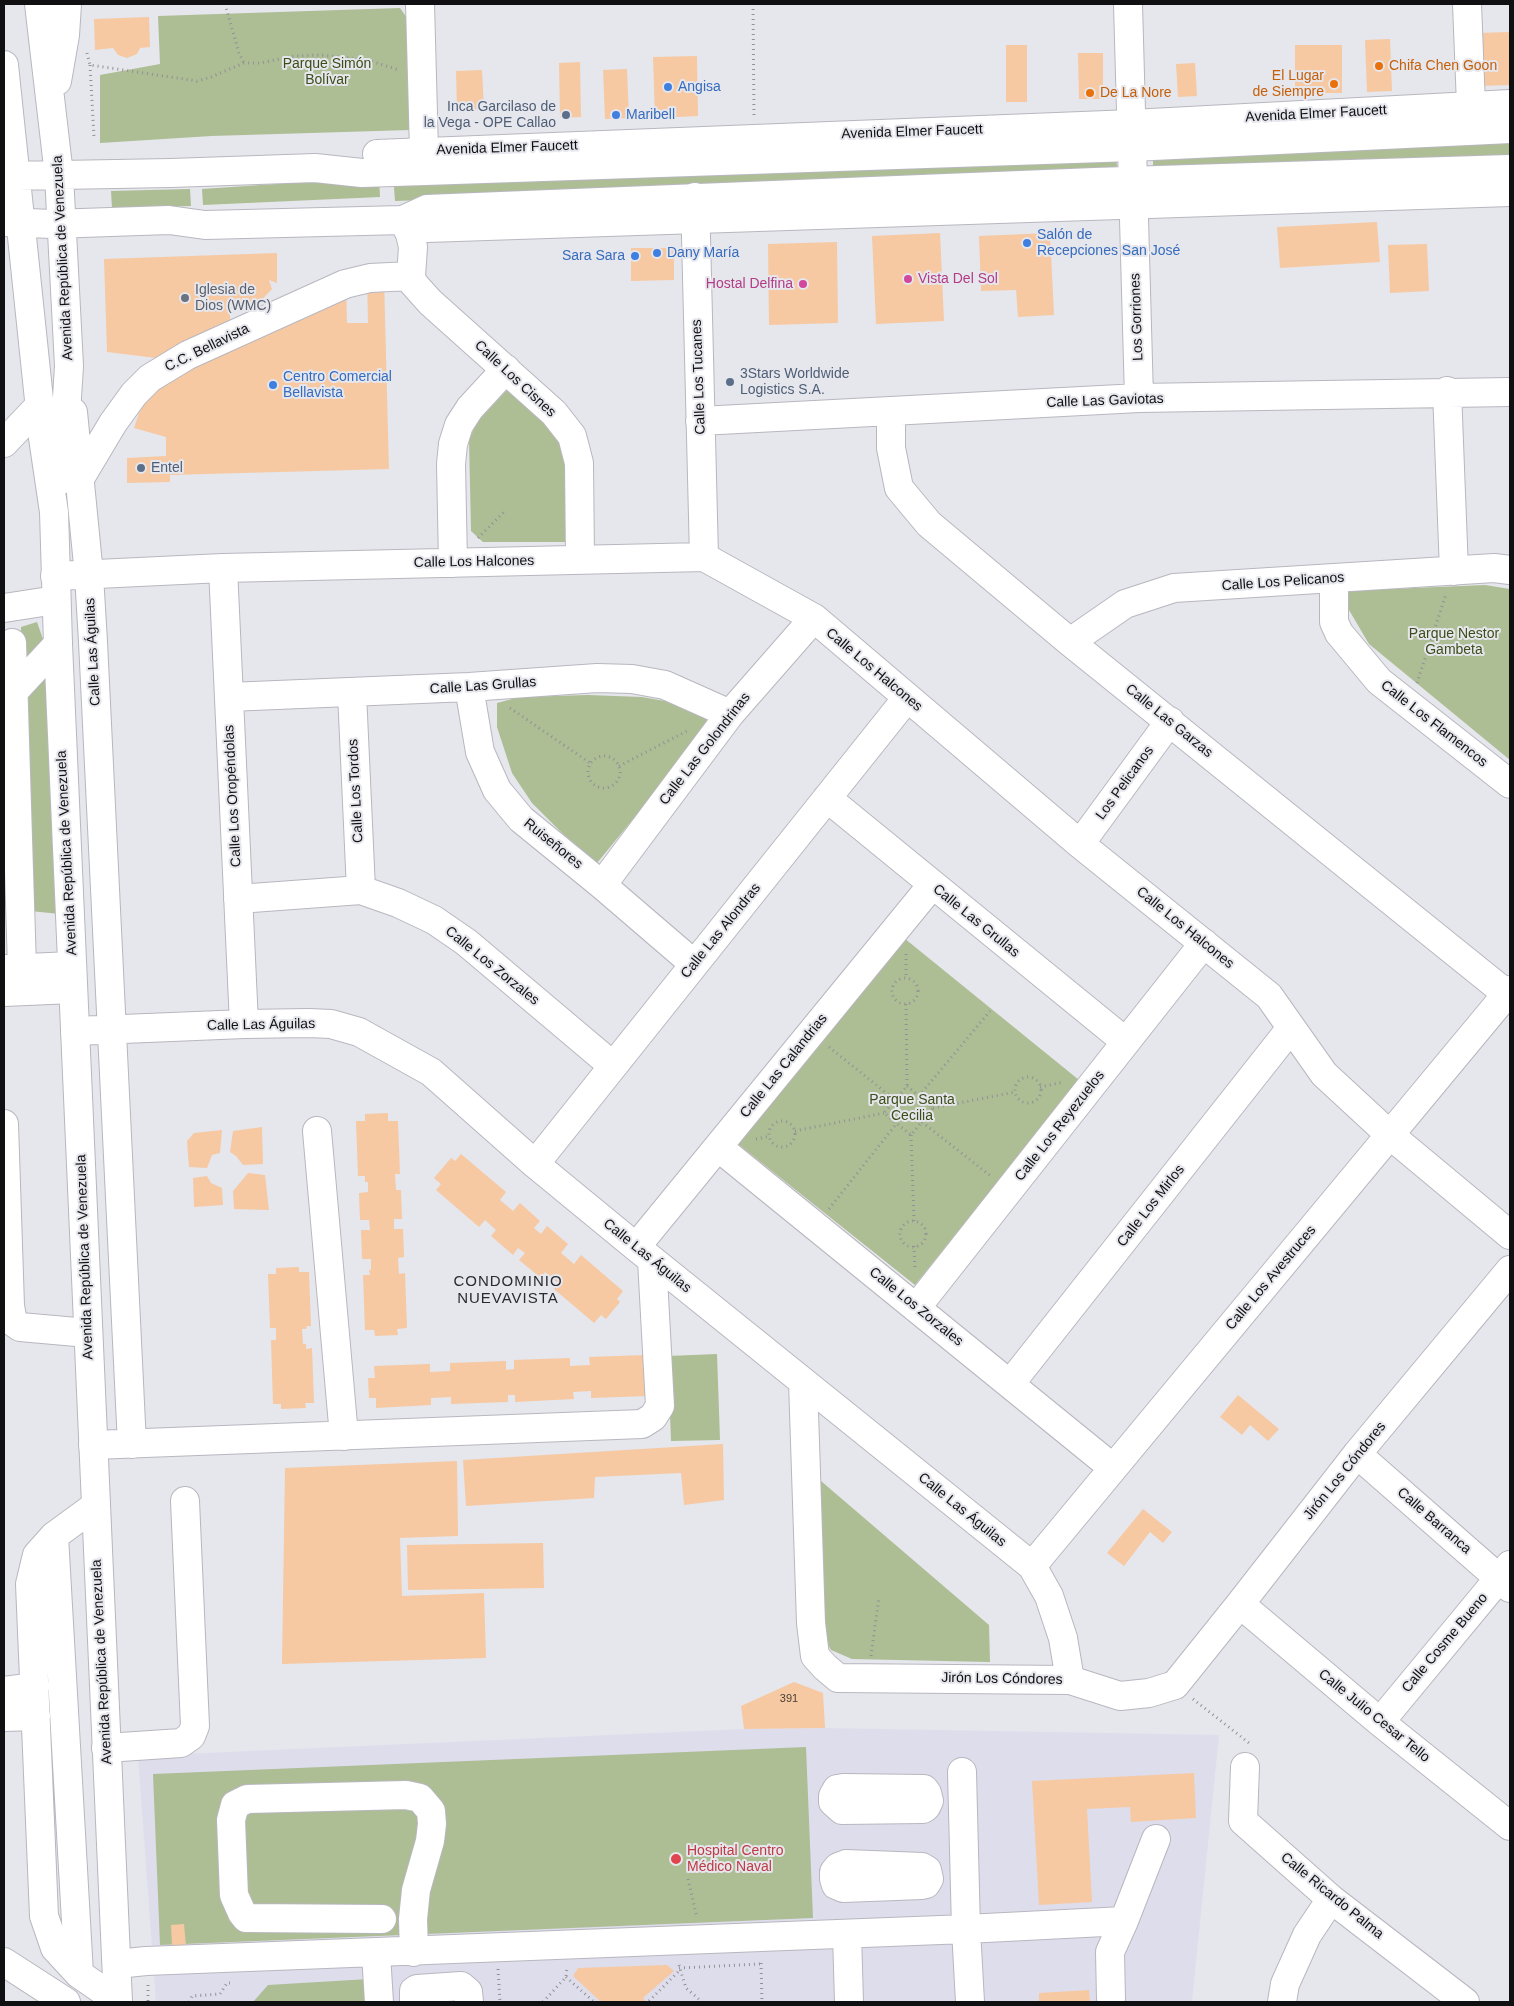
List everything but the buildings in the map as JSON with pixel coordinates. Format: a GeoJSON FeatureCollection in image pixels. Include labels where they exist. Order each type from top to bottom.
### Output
{"type":"FeatureCollection","features":[{"type":"Feature","properties":{"kind":"street","name":"Avenida República de Venezuela"},"geometry":{"type":"LineString","coordinates":[[39,4],[59,175],[69,366],[65,428],[54,512]]}},
{"type":"Feature","properties":{"kind":"street"},"geometry":{"type":"LineString","coordinates":[[52,107],[65,35],[67,4]]}},
{"type":"Feature","properties":{"kind":"street"},"geometry":{"type":"LineString","coordinates":[[420,4],[424,151]]}},
{"type":"Feature","properties":{"kind":"street","name":"Los Gorriones"},"geometry":{"type":"LineString","coordinates":[[1128,4],[1139,398]]}},
{"type":"Feature","properties":{"kind":"street"},"geometry":{"type":"LineString","coordinates":[[1467,4],[1471,105]]}},
{"type":"Feature","properties":{"kind":"street","name":"Avenida República de Venezuela"},"geometry":{"type":"LineString","coordinates":[[4,64],[7,174],[13,232],[40,405],[54,512],[55,588],[118,2002]]}},
{"type":"Feature","properties":{"kind":"street","name":"Avenida Elmer Faucett"},"geometry":{"type":"LineString","coordinates":[[7,174],[59,175],[315,168],[362,173],[1132,136],[1471,105],[1510,104]]}},
{"type":"Feature","properties":{"kind":"street","name":"Avenida Elmer Faucett"},"geometry":{"type":"LineString","coordinates":[[315,168],[362,156],[424,151],[754,138],[1132,136],[1510,129]]}},
{"type":"Feature","properties":{"kind":"street"},"geometry":{"type":"LineString","coordinates":[[13,232],[63,232],[169,220],[206,225],[403,220],[427,209],[695,208],[1134,193],[1510,169]]}},
{"type":"Feature","properties":{"kind":"street"},"geometry":{"type":"LineString","coordinates":[[7,174],[44,210],[63,232]]}},
{"type":"Feature","properties":{"kind":"street"},"geometry":{"type":"LineString","coordinates":[[1134,193],[1510,192]]}},
{"type":"Feature","properties":{"kind":"street","name":"Calle Los Tucanes"},"geometry":{"type":"LineString","coordinates":[[695,208],[704,557]]}},
{"type":"Feature","properties":{"kind":"street"},"geometry":{"type":"LineString","coordinates":[[403,220],[410,234],[413,247],[411,276]]}},
{"type":"Feature","properties":{"kind":"street","name":"Calle Los Cisnes"},"geometry":{"type":"LineString","coordinates":[[411,276],[413,283],[422,294],[554,414],[572,436],[579,463],[580,559]]}},
{"type":"Feature","properties":{"kind":"street","name":"C.C. Bellavista"},"geometry":{"type":"LineString","coordinates":[[79,480],[112,423],[134,394],[150,378],[188,355],[344,284],[377,277],[411,276]]}},
{"type":"Feature","properties":{"kind":"street","name":"Calle Las Águilas"},"geometry":{"type":"LineString","coordinates":[[69,366],[89,575],[132,1444]]}},
{"type":"Feature","properties":{"kind":"street"},"geometry":{"type":"LineString","coordinates":[[453,562],[451,464],[454,444],[460,426],[470,408],[506,369]]}},
{"type":"Feature","properties":{"kind":"street"},"geometry":{"type":"LineString","coordinates":[[1447,392],[1454,571]]}},
{"type":"Feature","properties":{"kind":"street","name":"Calle Las Gaviotas"},"geometry":{"type":"LineString","coordinates":[[700,420],[1139,398],[1510,392]]}},
{"type":"Feature","properties":{"kind":"street"},"geometry":{"type":"LineString","coordinates":[[4,444],[40,405]]}},
{"type":"Feature","properties":{"kind":"street","name":"Calle Las Garzas"},"geometry":{"type":"LineString","coordinates":[[891,411],[890,448],[899,488],[929,524],[1070,642],[1509,992]]}},
{"type":"Feature","properties":{"kind":"street","name":"Calle Los Halcones"},"geometry":{"type":"LineString","coordinates":[[4,608],[89,575],[223,568],[704,557],[814,618],[1080,844],[1269,996],[1324,1074],[1390,1135],[1510,1235]]}},
{"type":"Feature","properties":{"kind":"street","name":"Calle Los Oropéndolas"},"geometry":{"type":"LineString","coordinates":[[223,568],[244,1024]]}},
{"type":"Feature","properties":{"kind":"street","name":"Calle Los Pelicanos"},"geometry":{"type":"LineString","coordinates":[[1070,642],[1125,604],[1174,588],[1494,568],[1510,570]]}},
{"type":"Feature","properties":{"kind":"street","name":"Calle Los Flamencos"},"geometry":{"type":"LineString","coordinates":[[1334,578],[1334,622],[1339,633],[1378,681],[1510,784]]}},
{"type":"Feature","properties":{"kind":"street","name":"Calle Las Golondrinas"},"geometry":{"type":"LineString","coordinates":[[602,885],[730,714],[814,618]]}},
{"type":"Feature","properties":{"kind":"street"},"geometry":{"type":"LineString","coordinates":[[12,643],[8,697],[13,968],[72,978]]}},
{"type":"Feature","properties":{"kind":"street"},"geometry":{"type":"LineString","coordinates":[[8,697],[58,644]]}},
{"type":"Feature","properties":{"kind":"street","name":"Calle Las Grullas"},"geometry":{"type":"LineString","coordinates":[[229,697],[473,687],[597,678],[632,679],[665,685],[730,714]]}},
{"type":"Feature","properties":{"kind":"street","name":"Ruiseñores"},"geometry":{"type":"LineString","coordinates":[[473,687],[480,752],[497,790],[521,819],[694,964]]}},
{"type":"Feature","properties":{"kind":"street","name":"Calle Los Tordos"},"geometry":{"type":"LineString","coordinates":[[352,693],[361,890]]}},
{"type":"Feature","properties":{"kind":"street","name":"Calle Las Alondras"},"geometry":{"type":"LineString","coordinates":[[535,1164],[907,698]]}},
{"type":"Feature","properties":{"kind":"street","name":"Los Pelicanos"},"geometry":{"type":"LineString","coordinates":[[1080,844],[1170,722]]}},
{"type":"Feature","properties":{"kind":"street","name":"Calle Las Grullas"},"geometry":{"type":"LineString","coordinates":[[827,798],[1126,1042]]}},
{"type":"Feature","properties":{"kind":"street","name":"Calle Las Calandrias"},"geometry":{"type":"LineString","coordinates":[[644,1254],[718,1147],[932,884]]}},
{"type":"Feature","properties":{"kind":"street","name":"Calle Los Zorzales"},"geometry":{"type":"LineString","coordinates":[[238,899],[361,890],[398,902],[434,920],[466,942],[613,1066]]}},
{"type":"Feature","properties":{"kind":"street","name":"Calle Los Reyezuelos"},"geometry":{"type":"LineString","coordinates":[[916,1308],[1204,944]]}},
{"type":"Feature","properties":{"kind":"street"},"geometry":{"type":"LineString","coordinates":[[4,992],[72,978]]}},
{"type":"Feature","properties":{"kind":"street","name":"Calle Los Avestruces"},"geometry":{"type":"LineString","coordinates":[[1032,1566],[1509,992]]}},
{"type":"Feature","properties":{"kind":"street","name":"Calle Las Águilas"},"geometry":{"type":"LineString","coordinates":[[75,1031],[309,1022],[331,1024],[359,1032],[431,1072],[535,1164],[644,1254],[1032,1566],[1050,1596],[1062,1638],[1070,1680]]}},
{"type":"Feature","properties":{"kind":"street","name":"Calle Los Mirlos"},"geometry":{"type":"LineString","coordinates":[[1010,1384],[1291,1028]]}},
{"type":"Feature","properties":{"kind":"street"},"geometry":{"type":"LineString","coordinates":[[4,1124],[4,1177],[10,1306],[13,1322],[20,1327],[88,1333]]}},
{"type":"Feature","properties":{"kind":"street"},"geometry":{"type":"LineString","coordinates":[[317,1131],[344,1436]]}},
{"type":"Feature","properties":{"kind":"street","name":"Calle Los Zorzales"},"geometry":{"type":"LineString","coordinates":[[718,1147],[1113,1468]]}},
{"type":"Feature","properties":{"kind":"street"},"geometry":{"type":"LineString","coordinates":[[93,1445],[642,1424],[653,1417],[660,1406],[644,1254]]}},
{"type":"Feature","properties":{"kind":"street","name":"Jirón Los Cóndores"},"geometry":{"type":"LineString","coordinates":[[803,1382],[811,1623],[815,1656],[825,1668],[838,1678],[1070,1680],[1120,1696],[1149,1693],[1175,1684],[1357,1454],[1510,1270]]}},
{"type":"Feature","properties":{"kind":"street","name":"Calle Barranca"},"geometry":{"type":"LineString","coordinates":[[1357,1454],[1506,1577]]}},
{"type":"Feature","properties":{"kind":"street"},"geometry":{"type":"LineString","coordinates":[[106,1748],[181,1743],[191,1736],[195,1726],[185,1502]]}},
{"type":"Feature","properties":{"kind":"street"},"geometry":{"type":"LineString","coordinates":[[95,1506],[54,1536],[37,1555],[30,1584],[44,1916],[55,1948],[79,1974],[118,2002]]}},
{"type":"Feature","properties":{"kind":"street"},"geometry":{"type":"LineString","coordinates":[[54,1536],[79,1974]]}},
{"type":"Feature","properties":{"kind":"street","name":"Calle Cosme Bueno"},"geometry":{"type":"LineString","coordinates":[[1380,1722],[1506,1577]]}},
{"type":"Feature","properties":{"kind":"street","name":"Calle Julio Cesar Tello"},"geometry":{"type":"LineString","coordinates":[[1240,1604],[1380,1722],[1510,1826]]}},
{"type":"Feature","properties":{"kind":"street"},"geometry":{"type":"LineString","coordinates":[[4,1690],[35,1687]]}},
{"type":"Feature","properties":{"kind":"street"},"geometry":{"type":"LineString","coordinates":[[4,1717],[36,1716]]}},
{"type":"Feature","properties":{"kind":"street","name":"Calle Ricardo Palma"},"geometry":{"type":"LineString","coordinates":[[1247,1756],[1243,1821],[1331,1898],[1466,2002]]}},
{"type":"Feature","properties":{"kind":"street"},"geometry":{"type":"LineString","coordinates":[[929,1798],[962,1784],[970,2002]]}},
{"type":"Feature","properties":{"kind":"street"},"geometry":{"type":"LineString","coordinates":[[382,1919],[246,1918],[238,1906],[234,1894],[231,1820],[235,1805],[247,1799],[406,1795],[420,1798],[431,1811],[432,1824],[430,1841],[416,1890],[413,1919],[442,1987]]}},
{"type":"Feature","properties":{"kind":"street"},"geometry":{"type":"LineString","coordinates":[[1111,1999],[1110,1952],[1156,1840]]}},
{"type":"Feature","properties":{"kind":"street"},"geometry":{"type":"LineString","coordinates":[[929,1876],[965,1872]]}},
{"type":"Feature","properties":{"kind":"street"},"geometry":{"type":"LineString","coordinates":[[1282,2002],[1285,1984],[1307,1936],[1331,1898]]}},
{"type":"Feature","properties":{"kind":"street"},"geometry":{"type":"LineString","coordinates":[[117,1964],[146,1961],[376,1954],[703,1940],[761,1951],[847,1934],[1124,1921]]}},
{"type":"Feature","properties":{"kind":"street"},"geometry":{"type":"LineString","coordinates":[[847,1934],[849,2002]]}},
{"type":"Feature","properties":{"kind":"street"},"geometry":{"type":"LineString","coordinates":[[376,1954],[379,2002]]}},
{"type":"Feature","properties":{"kind":"street"},"geometry":{"type":"LineString","coordinates":[[4,1962],[66,2002]]}},
{"type":"Feature","properties":{"kind":"street"},"geometry":{"type":"LineString","coordinates":[[414,2002],[414,1992],[417,1989],[442,1987],[464,1988],[468,1992],[469,2002]]}},
{"type":"Feature","properties":{"kind":"path"},"geometry":{"type":"LineString","coordinates":[[225,4],[239,54],[244,63]]}},
{"type":"Feature","properties":{"kind":"path"},"geometry":{"type":"LineString","coordinates":[[753,4],[754,138]]}},
{"type":"Feature","properties":{"kind":"path"},"geometry":{"type":"LineString","coordinates":[[86,46],[90,65],[94,136]]}},
{"type":"Feature","properties":{"kind":"path"},"geometry":{"type":"LineString","coordinates":[[90,65],[197,81],[244,63],[261,63],[294,56],[321,55],[367,60],[398,69],[422,82]]}},
{"type":"Feature","properties":{"kind":"path"},"geometry":{"type":"LineString","coordinates":[[1410,705],[1454,571]]}},
{"type":"Feature","properties":{"kind":"path"},"geometry":{"type":"LineString","coordinates":[[473,687],[590,763]]}},
{"type":"Feature","properties":{"kind":"path"},"geometry":{"type":"LineString","coordinates":[[619,766],[690,730]]}},
{"type":"Feature","properties":{"kind":"path"},"geometry":{"type":"LineString","coordinates":[[608,756],[613,758],[619,766],[620,772],[617,782],[613,785],[603,788],[594,785],[588,777],[590,763],[598,757],[608,756]]}},
{"type":"Feature","properties":{"kind":"path"},"geometry":{"type":"LineString","coordinates":[[906,951],[906,978]]}},
{"type":"Feature","properties":{"kind":"path"},"geometry":{"type":"LineString","coordinates":[[906,978],[914,981],[918,988],[917,997],[906,1004],[895,999],[893,991],[895,983],[906,978]]}},
{"type":"Feature","properties":{"kind":"path"},"geometry":{"type":"LineString","coordinates":[[795,1131],[884,1113],[906,1086],[906,1004]]}},
{"type":"Feature","properties":{"kind":"path"},"geometry":{"type":"LineString","coordinates":[[919,1096],[990,1011]]}},
{"type":"Feature","properties":{"kind":"path"},"geometry":{"type":"LineString","coordinates":[[812,1032],[895,1100]]}},
{"type":"Feature","properties":{"kind":"path"},"geometry":{"type":"LineString","coordinates":[[1023,1078],[1036,1080],[1040,1087],[1039,1096],[1033,1102],[1021,1101],[1015,1092],[1017,1083],[1023,1078]]}},
{"type":"Feature","properties":{"kind":"path"},"geometry":{"type":"LineString","coordinates":[[1040,1087],[1066,1082]]}},
{"type":"Feature","properties":{"kind":"path"},"geometry":{"type":"LineString","coordinates":[[906,1086],[933,1108]]}},
{"type":"Feature","properties":{"kind":"path"},"geometry":{"type":"LineString","coordinates":[[914,1221],[911,1135],[933,1108],[1015,1092]]}},
{"type":"Feature","properties":{"kind":"path"},"geometry":{"type":"LineString","coordinates":[[884,1113],[911,1135]]}},
{"type":"Feature","properties":{"kind":"path"},"geometry":{"type":"LineString","coordinates":[[778,1122],[786,1122],[795,1131],[794,1140],[787,1146],[779,1147],[772,1143],[770,1139],[770,1131],[778,1122]]}},
{"type":"Feature","properties":{"kind":"path"},"geometry":{"type":"LineString","coordinates":[[922,1122],[1009,1191]]}},
{"type":"Feature","properties":{"kind":"path"},"geometry":{"type":"LineString","coordinates":[[816,1226],[897,1123]]}},
{"type":"Feature","properties":{"kind":"path"},"geometry":{"type":"LineString","coordinates":[[914,1221],[924,1226],[926,1235],[922,1243],[914,1246],[906,1245],[900,1235],[905,1224],[914,1221]]}},
{"type":"Feature","properties":{"kind":"path"},"geometry":{"type":"LineString","coordinates":[[868,1678],[879,1597]]}},
{"type":"Feature","properties":{"kind":"path"},"geometry":{"type":"LineString","coordinates":[[1175,1684],[1247,1756]]}},
{"type":"Feature","properties":{"kind":"path"},"geometry":{"type":"LineString","coordinates":[[688,1879],[703,1940]]}},
{"type":"Feature","properties":{"kind":"path"},"geometry":{"type":"LineString","coordinates":[[497,1948],[500,2002]]}},
{"type":"Feature","properties":{"kind":"path"},"geometry":{"type":"LineString","coordinates":[[649,2002],[680,1969],[761,1951],[762,2002]]}},
{"type":"Feature","properties":{"kind":"path"},"geometry":{"type":"LineString","coordinates":[[543,2002],[566,1977],[567,1962]]}},
{"type":"Feature","properties":{"kind":"path"},"geometry":{"type":"LineString","coordinates":[[678,1962],[686,1988],[702,2002]]}},
{"type":"Feature","properties":{"kind":"path"},"geometry":{"type":"LineString","coordinates":[[566,1977],[594,2002]]}},
{"type":"Feature","properties":{"kind":"path"},"geometry":{"type":"LineString","coordinates":[[189,2002],[192,1996],[220,1994],[227,1983],[234,1983]]}},
{"type":"Feature","properties":{"kind":"shaded area","name":"Hospital Centro Médico Naval"},"geometry":{"type":"Polygon","coordinates":[[[825,1728],[1219,1735],[1192,2002],[156,2002],[138,1756],[744,1729],[825,1728]]]}},
{"type":"Feature","properties":{"kind":"green space","name":"Parque Simón Bolívar"},"geometry":{"type":"Polygon","coordinates":[[[400,8],[407,18],[410,130],[211,136],[100,143],[100,75],[160,64],[158,16],[400,8]]]}},
{"type":"Feature","properties":{"kind":"green space"},"geometry":{"type":"Polygon","coordinates":[[[1510,136],[1510,161],[1153,174],[1153,149],[1510,136]]]}},
{"type":"Feature","properties":{"kind":"green space"},"geometry":{"type":"Polygon","coordinates":[[[1116,156],[1117,166],[1101,176],[395,201],[393,174],[1116,156]]]}},
{"type":"Feature","properties":{"kind":"green space"},"geometry":{"type":"Polygon","coordinates":[[[379,177],[380,197],[203,205],[202,189],[379,177]]]}},
{"type":"Feature","properties":{"kind":"green space"},"geometry":{"type":"Polygon","coordinates":[[[190,189],[191,206],[112,208],[111,191],[190,189]]]}},
{"type":"Feature","properties":{"kind":"green space"},"geometry":{"type":"Polygon","coordinates":[[[515,388],[551,415],[572,467],[566,542],[483,542],[471,531],[469,439],[478,421],[506,391],[515,388]]]}},
{"type":"Feature","properties":{"kind":"green space","name":"Parque Nestor Gambeta"},"geometry":{"type":"Polygon","coordinates":[[[1485,585],[1510,589],[1510,760],[1369,644],[1349,610],[1344,591],[1485,585]]]}},
{"type":"Feature","properties":{"kind":"green space"},"geometry":{"type":"Polygon","coordinates":[[[37,622],[44,642],[21,661],[21,627],[37,622]]]}},
{"type":"Feature","properties":{"kind":"green space"},"geometry":{"type":"Polygon","coordinates":[[[49,669],[60,914],[30,911],[19,702],[49,669]]]}},
{"type":"Feature","properties":{"kind":"green space"},"geometry":{"type":"Polygon","coordinates":[[[588,695],[642,697],[682,704],[712,723],[597,863],[561,832],[532,803],[512,773],[497,727],[497,703],[520,697],[588,695]]]}},
{"type":"Feature","properties":{"kind":"green space","name":"Parque Santa Cecilia"},"geometry":{"type":"Polygon","coordinates":[[[904,938],[1079,1080],[915,1285],[738,1144],[904,938]]]}},
{"type":"Feature","properties":{"kind":"green space"},"geometry":{"type":"Polygon","coordinates":[[[717,1354],[720,1440],[671,1441],[668,1356],[717,1354]]]}},
{"type":"Feature","properties":{"kind":"green space"},"geometry":{"type":"Polygon","coordinates":[[[814,1475],[989,1625],[990,1662],[852,1659],[831,1650],[820,1629],[814,1475]]]}},
{"type":"Feature","properties":{"kind":"green space"},"geometry":{"type":"Polygon","coordinates":[[[806,1747],[813,1918],[160,1945],[153,1774],[806,1747]]]}},
{"type":"Feature","properties":{"kind":"green space"},"geometry":{"type":"Polygon","coordinates":[[[369,1979],[370,2002],[253,2002],[268,1985],[369,1979]]]}},
{"type":"Feature","properties":{"kind":"place","name":"Chifa Chen Goon"},"geometry":{"type":"Point","coordinates":[1379,66]}},
{"type":"Feature","properties":{"kind":"place","name":"El Lugar de Siempre"},"geometry":{"type":"Point","coordinates":[1334,84]}},
{"type":"Feature","properties":{"kind":"place","name":"Angisa"},"geometry":{"type":"Point","coordinates":[668,87]}},
{"type":"Feature","properties":{"kind":"place","name":"De La Nore"},"geometry":{"type":"Point","coordinates":[1090,93]}},
{"type":"Feature","properties":{"kind":"place","name":"Inca Garcilaso de la Vega - OPE Callao"},"geometry":{"type":"Point","coordinates":[566,115]}},
{"type":"Feature","properties":{"kind":"place","name":"Maribell"},"geometry":{"type":"Point","coordinates":[616,115]}},
{"type":"Feature","properties":{"kind":"place","name":"Salón de Recepciones San José"},"geometry":{"type":"Point","coordinates":[1027,243]}},
{"type":"Feature","properties":{"kind":"place","name":"Dany María"},"geometry":{"type":"Point","coordinates":[657,253]}},
{"type":"Feature","properties":{"kind":"place","name":"Sara Sara"},"geometry":{"type":"Point","coordinates":[635,256]}},
{"type":"Feature","properties":{"kind":"place","name":"Vista Del Sol"},"geometry":{"type":"Point","coordinates":[908,279]}},
{"type":"Feature","properties":{"kind":"place","name":"Hostal Delfina"},"geometry":{"type":"Point","coordinates":[803,284]}},
{"type":"Feature","properties":{"kind":"place","name":"Iglesia de Dios (WMC)"},"geometry":{"type":"Point","coordinates":[185,298]}},
{"type":"Feature","properties":{"kind":"place","name":"3Stars Worldwide Logistics S.A."},"geometry":{"type":"Point","coordinates":[730,382]}},
{"type":"Feature","properties":{"kind":"place","name":"Centro Comercial Bellavista"},"geometry":{"type":"Point","coordinates":[273,385]}},
{"type":"Feature","properties":{"kind":"place","name":"Entel"},"geometry":{"type":"Point","coordinates":[141,468]}},
{"type":"Feature","properties":{"kind":"place","name":"Hospital Centro Médico Naval"},"geometry":{"type":"Point","coordinates":[676,1859]}},
{"type":"Feature","properties":{"kind":"district","name":"CONDOMINIO NUEVAVISTA"},"geometry":{"type":"Point","coordinates":[508,1290]}}]}
